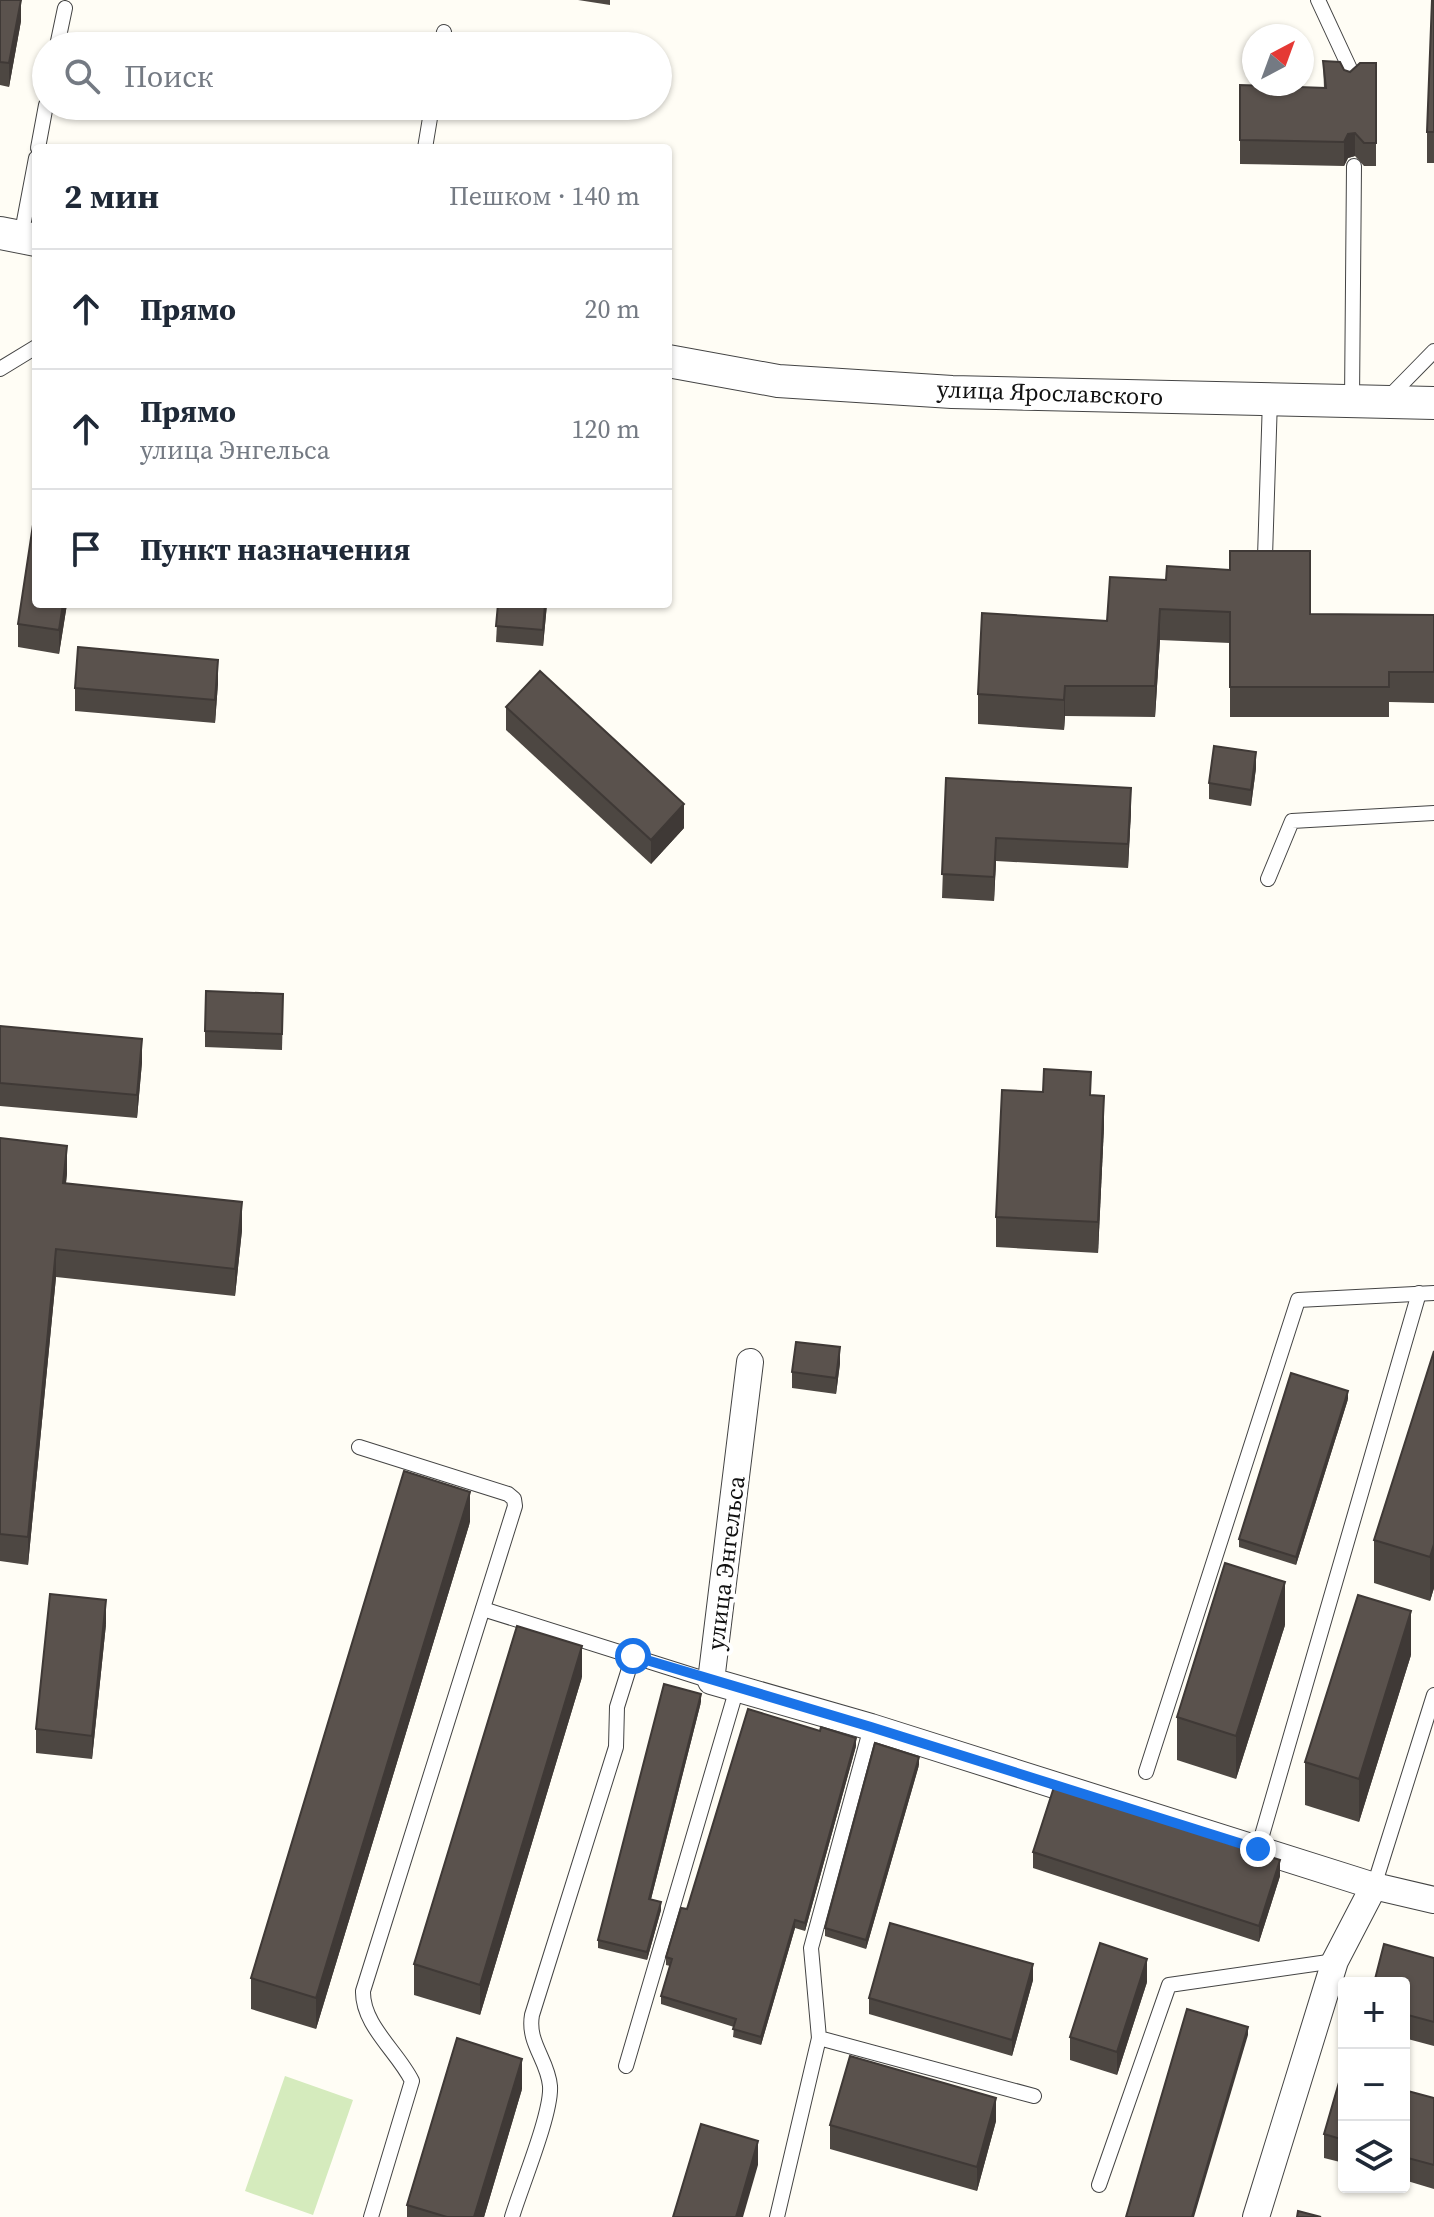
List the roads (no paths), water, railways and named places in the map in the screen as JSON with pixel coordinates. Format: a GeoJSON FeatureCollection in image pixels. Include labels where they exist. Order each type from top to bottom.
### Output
{"type":"FeatureCollection","features":[{"type":"Feature","properties":{"kind":"street","name":"улица Ярославского"},"geometry":{"type":"LineString","coordinates":[[672,362],[778,381],[952,392],[1434,403]]}},
{"type":"Feature","properties":{"kind":"street","name":"улица Энгельса"},"geometry":{"type":"LineString","coordinates":[[750,1362],[711,1681],[871,1727],[1374,1886],[1434,1900]]}},
{"type":"Feature","properties":{"kind":"street"},"geometry":{"type":"LineString","coordinates":[[1256,2217],[1335,1961],[1374,1886]]}},
{"type":"Feature","properties":{"kind":"lane"},"geometry":{"type":"LineString","coordinates":[[1318,0],[1351,71],[1350,86]]}},
{"type":"Feature","properties":{"kind":"lane"},"geometry":{"type":"LineString","coordinates":[[60,32],[65,8]]}},
{"type":"Feature","properties":{"kind":"lane"},"geometry":{"type":"LineString","coordinates":[[39,144],[43,120]]}},
{"type":"Feature","properties":{"kind":"lane"},"geometry":{"type":"LineString","coordinates":[[426,144],[430,120]]}},
{"type":"Feature","properties":{"kind":"lane"},"geometry":{"type":"LineString","coordinates":[[1352,401],[1354,166]]}},
{"type":"Feature","properties":{"kind":"lane"},"geometry":{"type":"LineString","coordinates":[[19,237],[32,177]]}},
{"type":"Feature","properties":{"kind":"lane"},"geometry":{"type":"LineString","coordinates":[[0,369],[32,349]]}},
{"type":"Feature","properties":{"kind":"lane"},"geometry":{"type":"LineString","coordinates":[[1385,402],[1434,351]]}},
{"type":"Feature","properties":{"kind":"lane"},"geometry":{"type":"LineString","coordinates":[[1265,557],[1270,399]]}},
{"type":"Feature","properties":{"kind":"lane"},"geometry":{"type":"LineString","coordinates":[[1268,879],[1292,821],[1434,813]]}},
{"type":"Feature","properties":{"kind":"lane"},"geometry":{"type":"LineString","coordinates":[[1146,1772],[1298,1300],[1427,1293],[1258,1849]]}},
{"type":"Feature","properties":{"kind":"lane"},"geometry":{"type":"LineString","coordinates":[[359,1447],[514,1499],[483,1609],[363,1991],[362,2004],[412,2081],[371,2217]]}},
{"type":"Feature","properties":{"kind":"lane"},"geometry":{"type":"LineString","coordinates":[[483,1609],[711,1681]]}},
{"type":"Feature","properties":{"kind":"lane"},"geometry":{"type":"LineString","coordinates":[[512,2217],[550,2087],[533,2043],[530,2029],[532,2015],[616,1747],[617,1707],[633,1656]]}},
{"type":"Feature","properties":{"kind":"lane"},"geometry":{"type":"LineString","coordinates":[[626,2066],[737,1688]]}},
{"type":"Feature","properties":{"kind":"lane"},"geometry":{"type":"LineString","coordinates":[[1374,1886],[1434,1695]]}},
{"type":"Feature","properties":{"kind":"lane"},"geometry":{"type":"LineString","coordinates":[[777,2217],[819,2038],[811,1948],[871,1727]]}},
{"type":"Feature","properties":{"kind":"lane"},"geometry":{"type":"LineString","coordinates":[[1099,2185],[1169,1985],[1335,1961]]}},
{"type":"Feature","properties":{"kind":"lane"},"geometry":{"type":"LineString","coordinates":[[819,2038],[1034,2096]]}}]}
